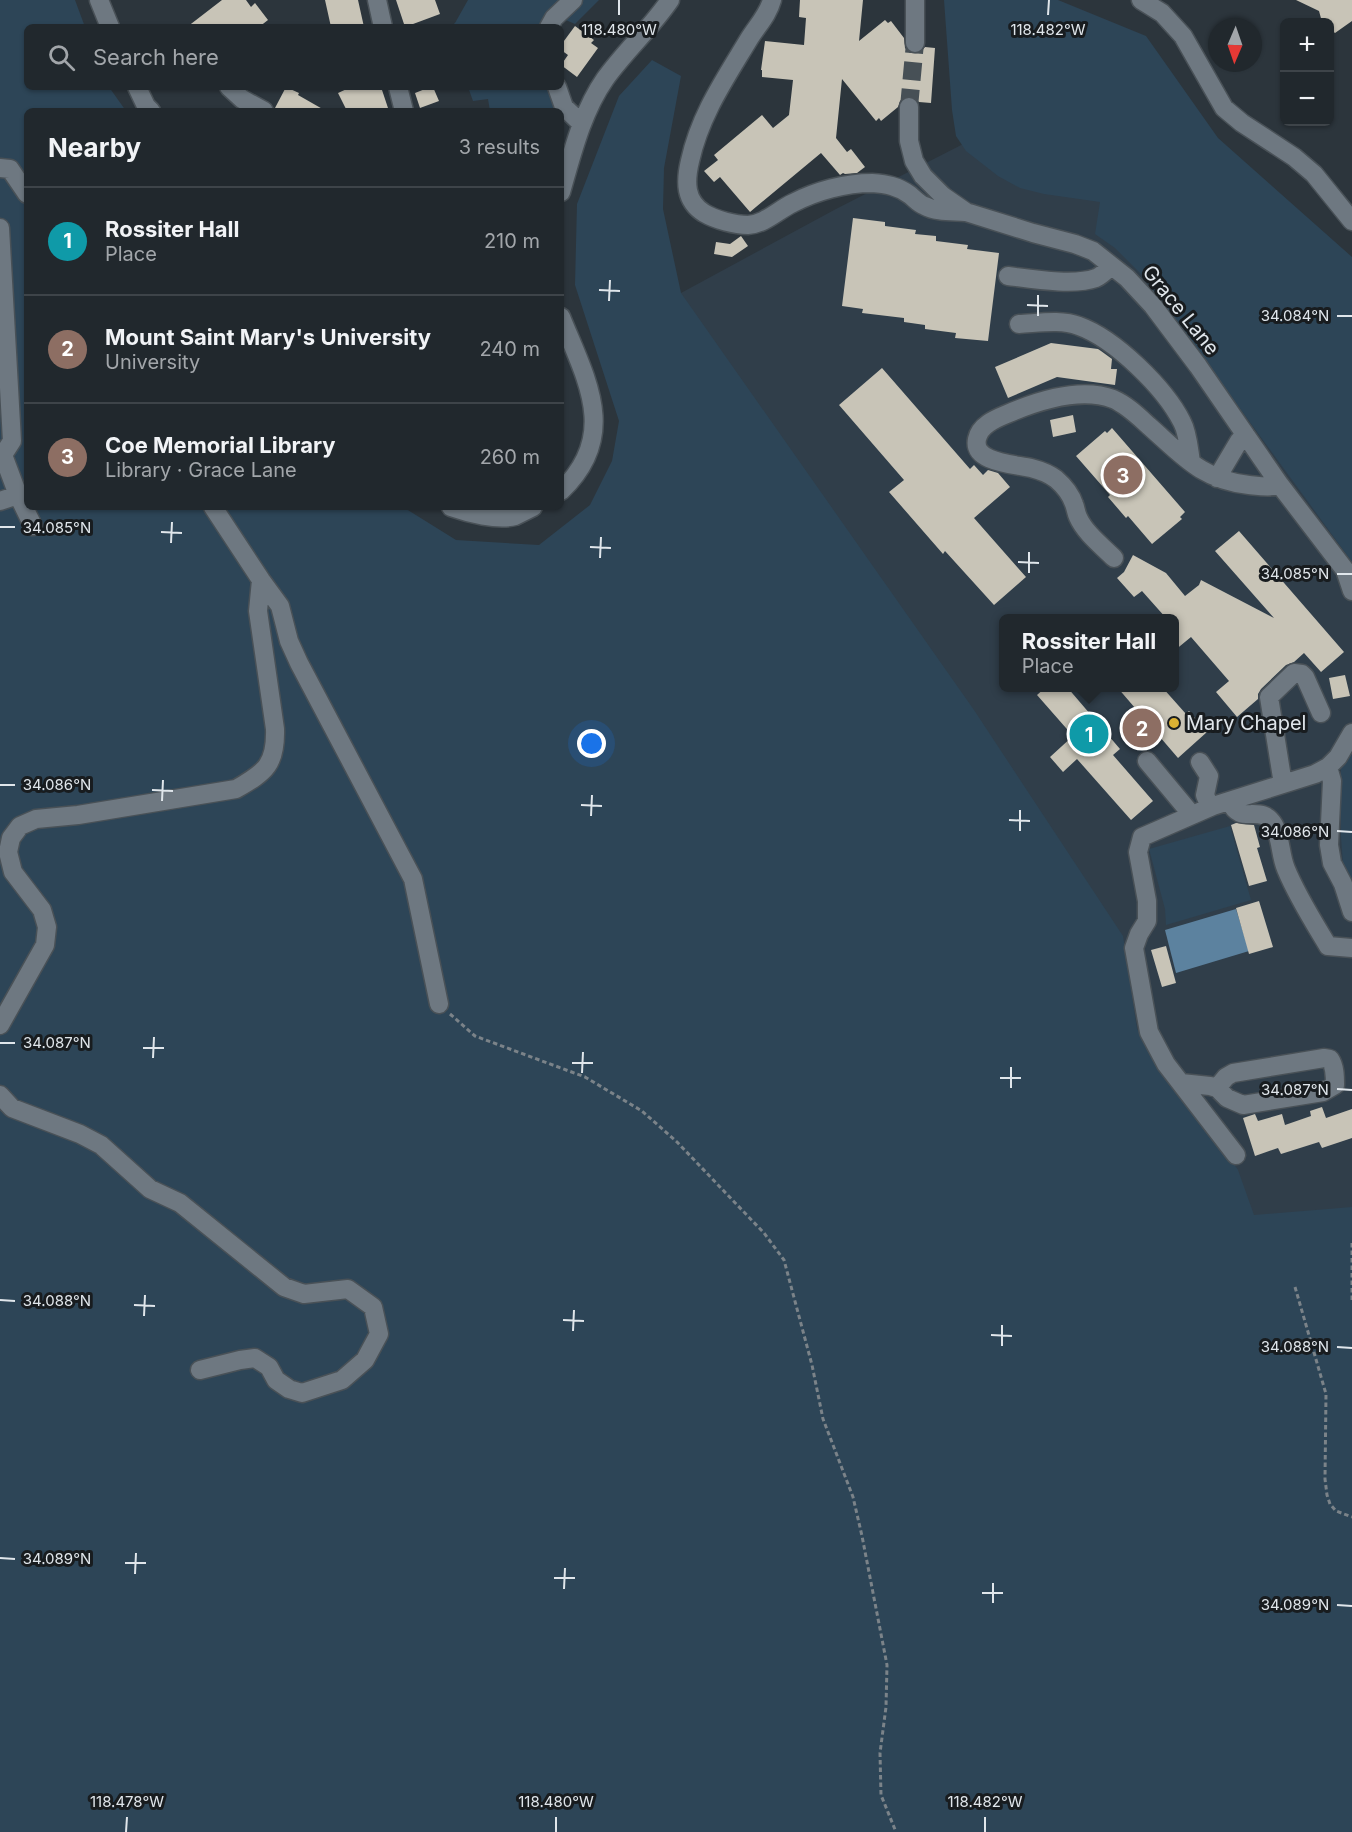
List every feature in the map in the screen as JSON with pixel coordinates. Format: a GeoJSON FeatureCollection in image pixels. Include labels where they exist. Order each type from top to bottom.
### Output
{"type":"FeatureCollection","features":[{"type":"Feature","properties":{"kind":"street"},"geometry":{"type":"LineString","coordinates":[[99,0],[109,24]]}},
{"type":"Feature","properties":{"kind":"street"},"geometry":{"type":"LineString","coordinates":[[377,0],[382,24]]}},
{"type":"Feature","properties":{"kind":"street"},"geometry":{"type":"LineString","coordinates":[[551,24],[573,0]]}},
{"type":"Feature","properties":{"kind":"street"},"geometry":{"type":"LineString","coordinates":[[564,182],[582,124],[595,96],[605,79],[670,0]]}},
{"type":"Feature","properties":{"kind":"street"},"geometry":{"type":"LineString","coordinates":[[772,0],[770,8],[708,108],[695,138],[688,169],[687,191],[694,207],[709,216],[734,224],[748,225],[759,222],[819,191],[870,183],[892,185],[925,207],[966,212]]}},
{"type":"Feature","properties":{"kind":"street"},"geometry":{"type":"LineString","coordinates":[[915,0],[915,43]]}},
{"type":"Feature","properties":{"kind":"street"},"geometry":{"type":"LineString","coordinates":[[1141,0],[1162,13],[1183,36],[1224,108],[1242,123],[1294,157],[1314,174],[1352,221]]}},
{"type":"Feature","properties":{"kind":"street"},"geometry":{"type":"LineString","coordinates":[[138,90],[148,108]]}},
{"type":"Feature","properties":{"kind":"street"},"geometry":{"type":"LineString","coordinates":[[232,90],[259,108]]}},
{"type":"Feature","properties":{"kind":"street"},"geometry":{"type":"LineString","coordinates":[[399,90],[403,108]]}},
{"type":"Feature","properties":{"kind":"street"},"geometry":{"type":"LineString","coordinates":[[558,90],[564,107],[582,124]]}},
{"type":"Feature","properties":{"kind":"street","name":"Grace Lane"},"geometry":{"type":"LineString","coordinates":[[909,107],[909,141],[914,161],[923,176],[943,196],[966,212],[1093,251],[1127,278],[1153,306],[1198,366],[1280,485],[1344,570],[1352,591]]}},
{"type":"Feature","properties":{"kind":"street"},"geometry":{"type":"LineString","coordinates":[[0,168],[10,169],[24,190]]}},
{"type":"Feature","properties":{"kind":"street"},"geometry":{"type":"LineString","coordinates":[[0,228],[12,441],[2,455],[24,507]]}},
{"type":"Feature","properties":{"kind":"street"},"geometry":{"type":"LineString","coordinates":[[1008,276],[1051,281],[1081,280],[1097,277],[1111,266]]}},
{"type":"Feature","properties":{"kind":"street"},"geometry":{"type":"LineString","coordinates":[[1020,324],[1064,322],[1080,326],[1117,347],[1160,388],[1183,423],[1191,462]]}},
{"type":"Feature","properties":{"kind":"street"},"geometry":{"type":"LineString","coordinates":[[564,323],[590,388],[594,409],[594,431],[588,456],[575,478],[564,488]]}},
{"type":"Feature","properties":{"kind":"street"},"geometry":{"type":"LineString","coordinates":[[1114,558],[1084,527],[1074,503],[1056,479],[1044,472],[984,456],[976,444],[977,436],[982,428],[993,419],[1016,410],[1070,394],[1090,394],[1112,399],[1132,411],[1205,473],[1234,483],[1273,487],[1280,485]]}},
{"type":"Feature","properties":{"kind":"street"},"geometry":{"type":"LineString","coordinates":[[1217,478],[1245,434]]}},
{"type":"Feature","properties":{"kind":"street"},"geometry":{"type":"LineString","coordinates":[[0,501],[18,495]]}},
{"type":"Feature","properties":{"kind":"street"},"geometry":{"type":"LineString","coordinates":[[25,510],[33,526]]}},
{"type":"Feature","properties":{"kind":"street"},"geometry":{"type":"LineString","coordinates":[[215,510],[280,606],[299,663],[413,879],[439,1004]]}},
{"type":"Feature","properties":{"kind":"street"},"geometry":{"type":"LineString","coordinates":[[459,510],[489,517],[512,517],[527,510]]}},
{"type":"Feature","properties":{"kind":"street"},"geometry":{"type":"LineString","coordinates":[[0,1025],[45,945],[47,927],[42,910],[13,872],[8,852],[11,838],[20,826],[36,819],[78,815],[236,789],[255,778],[270,764],[275,747],[275,729],[258,611],[261,580]]}},
{"type":"Feature","properties":{"kind":"street"},"geometry":{"type":"LineString","coordinates":[[1283,784],[1269,697],[1294,673],[1302,674],[1321,713]]}},
{"type":"Feature","properties":{"kind":"street"},"geometry":{"type":"LineString","coordinates":[[1236,1155],[1166,1064],[1149,1032],[1134,948],[1147,921],[1147,901],[1138,852],[1142,837],[1210,807],[1315,774],[1328,767],[1342,751],[1352,733]]}},
{"type":"Feature","properties":{"kind":"street"},"geometry":{"type":"LineString","coordinates":[[1147,761],[1192,815]]}},
{"type":"Feature","properties":{"kind":"street"},"geometry":{"type":"LineString","coordinates":[[1200,762],[1209,776],[1205,795],[1210,807]]}},
{"type":"Feature","properties":{"kind":"street"},"geometry":{"type":"LineString","coordinates":[[1328,767],[1332,781],[1329,845],[1332,863],[1343,884],[1352,912]]}},
{"type":"Feature","properties":{"kind":"street"},"geometry":{"type":"LineString","coordinates":[[1230,801],[1237,813],[1257,814],[1271,820],[1291,881],[1328,946],[1352,948]]}},
{"type":"Feature","properties":{"kind":"street"},"geometry":{"type":"LineString","coordinates":[[1181,1083],[1216,1088],[1227,1098],[1244,1105],[1323,1092],[1335,1085],[1335,1077],[1330,1059],[1324,1058],[1233,1073],[1216,1088]]}},
{"type":"Feature","properties":{"kind":"street"},"geometry":{"type":"LineString","coordinates":[[0,1095],[12,1108],[80,1134],[102,1145],[150,1189],[180,1203],[284,1287],[304,1294],[348,1289],[373,1307],[379,1334],[365,1360],[342,1380],[302,1393],[289,1389],[276,1380],[269,1367],[255,1358],[200,1370]]}},
{"type":"Feature","properties":{"kind":"path"},"geometry":{"type":"LineString","coordinates":[[439,1004],[475,1036],[585,1077],[642,1111],[677,1142],[764,1233],[784,1260],[807,1345],[823,1419],[854,1497],[862,1536],[887,1665],[886,1707],[880,1753],[881,1795],[896,1832]]}},
{"type":"Feature","properties":{"kind":"path"},"geometry":{"type":"LineString","coordinates":[[1352,1243],[1352,1302]]}},
{"type":"Feature","properties":{"kind":"path"},"geometry":{"type":"LineString","coordinates":[[1295,1287],[1326,1394],[1325,1479],[1327,1495],[1336,1511],[1352,1517]]}},
{"type":"Feature","properties":{"kind":"shaded area"},"geometry":{"type":"Polygon","coordinates":[[[0,0],[75,0],[84,24],[24,24],[24,90],[111,90],[124,108],[24,108],[24,510],[408,510],[456,540],[539,545],[590,505],[612,461],[619,421],[575,285],[577,204],[619,96],[652,60],[681,76],[664,168],[663,209],[681,293],[974,710],[1123,936],[1137,1029],[1238,1170],[1254,1215],[1352,1207],[1352,1832],[0,1832],[0,0]]]}},
{"type":"Feature","properties":{"kind":"shaded area"},"geometry":{"type":"Polygon","coordinates":[[[468,0],[564,0],[545,24],[455,23],[468,0]]]}},
{"type":"Feature","properties":{"kind":"shaded area"},"geometry":{"type":"Polygon","coordinates":[[[577,0],[599,0],[575,24],[561,18],[577,0]]]}},
{"type":"Feature","properties":{"kind":"shaded area"},"geometry":{"type":"Polygon","coordinates":[[[944,0],[1058,0],[1146,36],[1218,138],[1352,257],[1352,562],[1143,276],[1115,248],[1095,234],[1100,202],[1020,188],[998,176],[966,151],[956,136],[952,110],[944,0]]]}},
{"type":"Feature","properties":{"kind":"shaded area"},"geometry":{"type":"Polygon","coordinates":[[[469,90],[551,90],[557,108],[490,108],[488,99],[473,101],[469,90]]]}},
{"type":"Feature","properties":{"kind":"shaded area"},"geometry":{"type":"Polygon","coordinates":[[[971,140],[1113,194],[1352,515],[1352,1224],[1226,1230],[649,314],[681,293],[836,209],[971,140]]]}},
{"type":"Feature","properties":{"kind":"shaded area"},"geometry":{"type":"Polygon","coordinates":[[[1352,746],[1352,883],[1343,864],[1341,764],[1352,746]]]}},
{"type":"Feature","properties":{"kind":"shaded area"},"geometry":{"type":"Polygon","coordinates":[[[1230,826],[1251,900],[1166,925],[1165,909],[1149,849],[1230,826]]]}},
{"type":"Feature","properties":{"kind":"shaded area"},"geometry":{"type":"Polygon","coordinates":[[[1236,909],[1249,951],[1176,973],[1165,930],[1236,909]]]}},
{"type":"Feature","properties":{"kind":"building"},"geometry":{"type":"Polygon","coordinates":[[[222,0],[246,0],[251,7],[255,3],[268,20],[263,24],[191,24],[222,0]]]}},
{"type":"Feature","properties":{"kind":"building"},"geometry":{"type":"Polygon","coordinates":[[[325,0],[358,0],[363,24],[330,24],[325,0]]]}},
{"type":"Feature","properties":{"kind":"building"},"geometry":{"type":"Polygon","coordinates":[[[396,0],[435,0],[440,14],[413,24],[404,24],[396,0]]]}},
{"type":"Feature","properties":{"kind":"building"},"geometry":{"type":"Polygon","coordinates":[[[800,0],[863,0],[859,41],[885,20],[888,23],[891,21],[904,38],[905,48],[910,53],[920,53],[925,47],[935,48],[931,103],[919,102],[910,96],[904,97],[898,107],[881,121],[879,118],[876,121],[842,79],[836,138],[847,152],[851,149],[865,167],[857,173],[840,175],[821,153],[750,212],[720,177],[714,182],[704,171],[718,160],[714,155],[762,115],[773,128],[789,115],[793,80],[762,77],[761,70],[765,41],[804,45],[806,18],[799,17],[800,0]]]}},
{"type":"Feature","properties":{"kind":"building"},"geometry":{"type":"Polygon","coordinates":[[[1296,0],[1352,0],[1352,21],[1335,33],[1334,18],[1321,18],[1319,11],[1296,0]]]}},
{"type":"Feature","properties":{"kind":"building"},"geometry":{"type":"Polygon","coordinates":[[[575,26],[594,40],[591,43],[598,48],[577,77],[564,67],[564,61],[568,55],[564,52],[564,41],[575,26]]]}},
{"type":"Feature","properties":{"kind":"building"},"geometry":{"type":"Polygon","coordinates":[[[284,90],[292,90],[321,108],[275,108],[284,90]]]}},
{"type":"Feature","properties":{"kind":"building"},"geometry":{"type":"Polygon","coordinates":[[[344,90],[382,90],[388,108],[346,108],[338,93],[344,90]]]}},
{"type":"Feature","properties":{"kind":"building"},"geometry":{"type":"Polygon","coordinates":[[[422,90],[434,90],[439,101],[420,108],[415,93],[422,90]]]}},
{"type":"Feature","properties":{"kind":"building"},"geometry":{"type":"Polygon","coordinates":[[[853,218],[885,222],[885,226],[916,230],[915,234],[936,236],[936,241],[968,245],[967,249],[999,253],[988,341],[955,338],[956,333],[925,329],[925,325],[904,322],[904,318],[862,313],[863,309],[842,306],[853,218]]]}},
{"type":"Feature","properties":{"kind":"building"},"geometry":{"type":"Polygon","coordinates":[[[741,236],[748,246],[732,257],[714,254],[716,242],[730,244],[741,236]]]}},
{"type":"Feature","properties":{"kind":"building"},"geometry":{"type":"Polygon","coordinates":[[[1051,343],[1098,349],[1112,359],[1111,369],[1117,369],[1115,385],[1057,377],[1008,398],[995,367],[1051,343]]]}},
{"type":"Feature","properties":{"kind":"building"},"geometry":{"type":"Polygon","coordinates":[[[882,368],[970,469],[974,465],[983,475],[988,470],[998,473],[1010,487],[974,518],[1026,577],[994,605],[945,551],[943,554],[889,492],[904,480],[839,405],[882,368]]]}},
{"type":"Feature","properties":{"kind":"building"},"geometry":{"type":"Polygon","coordinates":[[[1073,415],[1076,432],[1053,437],[1050,420],[1073,415]]]}},
{"type":"Feature","properties":{"kind":"building"},"geometry":{"type":"Polygon","coordinates":[[[1112,428],[1185,512],[1180,517],[1182,519],[1152,544],[1128,516],[1126,518],[1108,497],[1110,495],[1076,456],[1105,431],[1107,433],[1112,428]]]}},
{"type":"Feature","properties":{"kind":"building"},"geometry":{"type":"Polygon","coordinates":[[[1239,531],[1344,652],[1321,672],[1304,653],[1294,662],[1286,665],[1261,689],[1258,699],[1237,717],[1216,692],[1229,681],[1191,637],[1179,647],[1179,614],[1162,614],[1142,591],[1134,597],[1117,578],[1124,572],[1133,555],[1166,573],[1185,596],[1199,585],[1201,580],[1274,618],[1215,551],[1239,531]]]}},
{"type":"Feature","properties":{"kind":"building"},"geometry":{"type":"Polygon","coordinates":[[[1345,675],[1350,696],[1333,699],[1329,678],[1345,675]]]}},
{"type":"Feature","properties":{"kind":"building"},"geometry":{"type":"Polygon","coordinates":[[[1040,692],[1071,692],[1120,749],[1113,755],[1153,801],[1131,820],[1077,759],[1063,772],[1050,757],[1073,736],[1037,695],[1040,692]]]}},
{"type":"Feature","properties":{"kind":"building","name":"Mary Chapel"},"geometry":{"type":"Polygon","coordinates":[[[1121,692],[1166,692],[1186,714],[1189,711],[1207,732],[1178,758],[1121,692]]]}},
{"type":"Feature","properties":{"kind":"building"},"geometry":{"type":"Polygon","coordinates":[[[1236,823],[1254,825],[1260,847],[1257,848],[1267,881],[1249,886],[1231,825],[1236,823]]]}},
{"type":"Feature","properties":{"kind":"building"},"geometry":{"type":"Polygon","coordinates":[[[1259,901],[1273,947],[1249,954],[1236,908],[1259,901]]]}},
{"type":"Feature","properties":{"kind":"building"},"geometry":{"type":"Polygon","coordinates":[[[1166,946],[1176,983],[1162,987],[1151,950],[1166,946]]]}},
{"type":"Feature","properties":{"kind":"building"},"geometry":{"type":"Polygon","coordinates":[[[1322,1107],[1326,1118],[1352,1109],[1352,1138],[1322,1148],[1319,1142],[1281,1154],[1278,1148],[1255,1156],[1243,1118],[1255,1114],[1258,1121],[1282,1114],[1285,1125],[1311,1116],[1310,1111],[1322,1107]]]}},
{"type":"Feature","properties":{"kind":"tunnel"},"geometry":{"type":"LineString","coordinates":[[909,107],[915,43]]}},
{"type":"Feature","properties":{"kind":"place","name":"Coe Memorial Library"},"geometry":{"type":"Point","coordinates":[1123,475]}},
{"type":"Feature","properties":{"kind":"place","name":"Mary Chapel"},"geometry":{"type":"Point","coordinates":[1174,723]}},
{"type":"Feature","properties":{"kind":"place","name":"Mount Saint Mary's University"},"geometry":{"type":"Point","coordinates":[1142,728]}},
{"type":"Feature","properties":{"kind":"place","name":"Rossiter Hall"},"geometry":{"type":"Point","coordinates":[1089,734]}}]}
